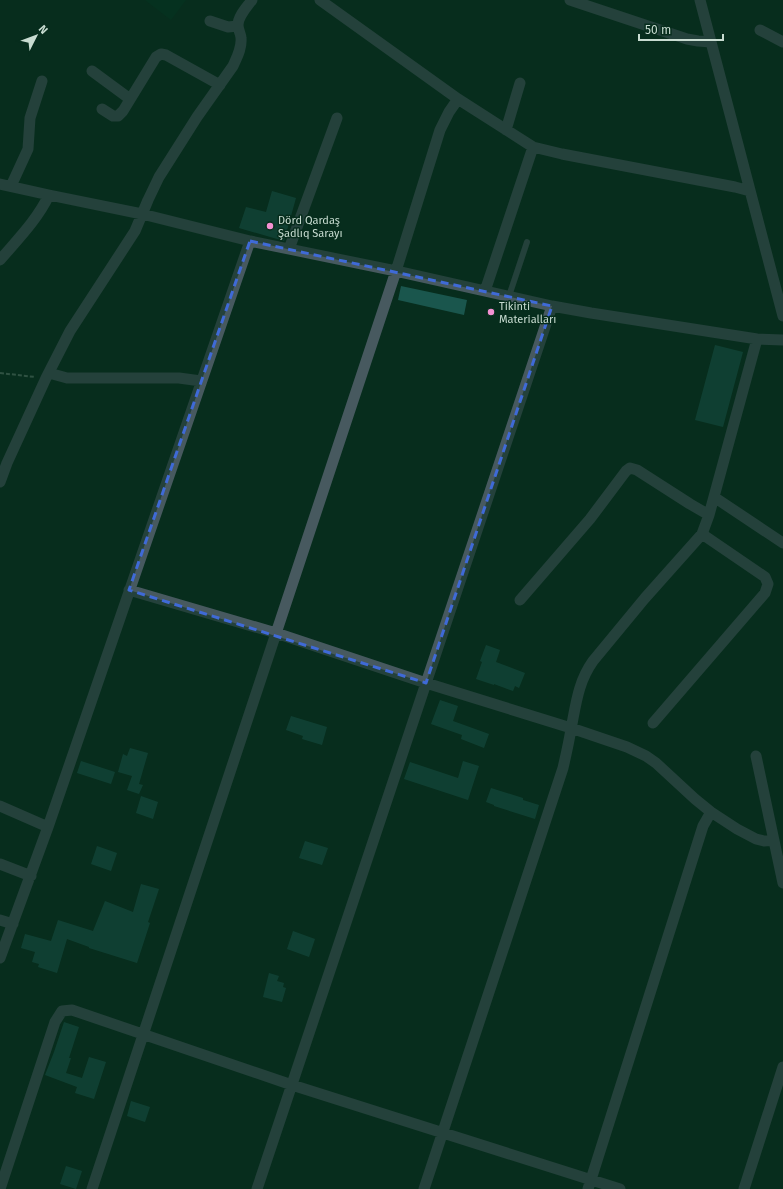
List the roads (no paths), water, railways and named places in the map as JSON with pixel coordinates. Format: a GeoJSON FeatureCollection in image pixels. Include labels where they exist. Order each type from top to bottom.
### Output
{"type":"FeatureCollection","features":[{"type":"Feature","properties":{"kind":"street"},"geometry":{"type":"LineString","coordinates":[[0,482],[47,376],[70,331],[131,237],[159,177],[197,117],[238,57],[241,46],[238,26],[239,21],[252,0]]}},
{"type":"Feature","properties":{"kind":"street"},"geometry":{"type":"LineString","coordinates":[[320,0],[458,99],[533,147],[750,191]]}},
{"type":"Feature","properties":{"kind":"street"},"geometry":{"type":"LineString","coordinates":[[570,0],[687,39],[711,42]]}},
{"type":"Feature","properties":{"kind":"street"},"geometry":{"type":"LineString","coordinates":[[700,0],[783,316]]}},
{"type":"Feature","properties":{"kind":"street"},"geometry":{"type":"LineString","coordinates":[[210,21],[228,27],[238,26]]}},
{"type":"Feature","properties":{"kind":"street"},"geometry":{"type":"LineString","coordinates":[[760,30],[783,42]]}},
{"type":"Feature","properties":{"kind":"street"},"geometry":{"type":"LineString","coordinates":[[102,109],[113,116],[118,116],[123,111],[156,57],[161,54],[166,55],[220,85]]}},
{"type":"Feature","properties":{"kind":"street"},"geometry":{"type":"LineString","coordinates":[[92,71],[130,99]]}},
{"type":"Feature","properties":{"kind":"street"},"geometry":{"type":"LineString","coordinates":[[11,186],[28,149],[30,118],[42,81]]}},
{"type":"Feature","properties":{"kind":"street"},"geometry":{"type":"LineString","coordinates":[[506,130],[520,83]]}},
{"type":"Feature","properties":{"kind":"street"},"geometry":{"type":"LineString","coordinates":[[92,1189],[396,271],[440,130],[449,112],[458,99]]}},
{"type":"Feature","properties":{"kind":"street"},"geometry":{"type":"LineString","coordinates":[[289,249],[337,118]]}},
{"type":"Feature","properties":{"kind":"street"},"geometry":{"type":"LineString","coordinates":[[485,291],[533,147]]}},
{"type":"Feature","properties":{"kind":"street"},"geometry":{"type":"LineString","coordinates":[[0,184],[142,214],[250,241],[396,271],[552,306],[757,339],[783,340]]}},
{"type":"Feature","properties":{"kind":"street"},"geometry":{"type":"LineString","coordinates":[[0,260],[32,223],[49,195]]}},
{"type":"Feature","properties":{"kind":"street"},"geometry":{"type":"LineString","coordinates":[[0,958],[31,876],[250,241]]}},
{"type":"Feature","properties":{"kind":"street"},"geometry":{"type":"LineString","coordinates":[[257,1189],[552,306]]}},
{"type":"Feature","properties":{"kind":"street"},"geometry":{"type":"LineString","coordinates":[[424,1189],[562,768],[576,701],[586,671],[645,598],[702,534],[709,515],[757,339]]}},
{"type":"Feature","properties":{"kind":"street"},"geometry":{"type":"LineString","coordinates":[[47,376],[67,378],[179,378],[201,381]]}},
{"type":"Feature","properties":{"kind":"street"},"geometry":{"type":"LineString","coordinates":[[520,600],[590,519],[626,471],[630,468],[637,470],[709,515]]}},
{"type":"Feature","properties":{"kind":"street"},"geometry":{"type":"LineString","coordinates":[[714,497],[783,543]]}},
{"type":"Feature","properties":{"kind":"street"},"geometry":{"type":"LineString","coordinates":[[653,723],[765,594],[768,584],[765,577],[702,534]]}},
{"type":"Feature","properties":{"kind":"street"},"geometry":{"type":"LineString","coordinates":[[130,590],[276,633],[426,683],[627,747],[646,756],[711,812],[746,835],[764,841],[774,840]]}},
{"type":"Feature","properties":{"kind":"street"},"geometry":{"type":"LineString","coordinates":[[756,756],[783,883]]}},
{"type":"Feature","properties":{"kind":"street"},"geometry":{"type":"LineString","coordinates":[[0,806],[48,827]]}},
{"type":"Feature","properties":{"kind":"street"},"geometry":{"type":"LineString","coordinates":[[589,1184],[703,826],[711,812]]}},
{"type":"Feature","properties":{"kind":"street"},"geometry":{"type":"LineString","coordinates":[[0,864],[31,876]]}},
{"type":"Feature","properties":{"kind":"street"},"geometry":{"type":"LineString","coordinates":[[0,920],[13,924]]}},
{"type":"Feature","properties":{"kind":"street"},"geometry":{"type":"LineString","coordinates":[[0,1189],[55,1022],[62,1011],[72,1010],[292,1085],[442,1132],[589,1184],[620,1189]]}},
{"type":"Feature","properties":{"kind":"street"},"geometry":{"type":"LineString","coordinates":[[744,1189],[783,1067]]}},
{"type":"Feature","properties":{"kind":"lane"},"geometry":{"type":"LineString","coordinates":[[509,296],[527,242]]}},
{"type":"Feature","properties":{"kind":"place","name":"Dörd Qardaş Şadlıq Sarayı"},"geometry":{"type":"Point","coordinates":[270,226]}},
{"type":"Feature","properties":{"kind":"place","name":"Tikinti Materialları"},"geometry":{"type":"Point","coordinates":[491,312]}}]}
